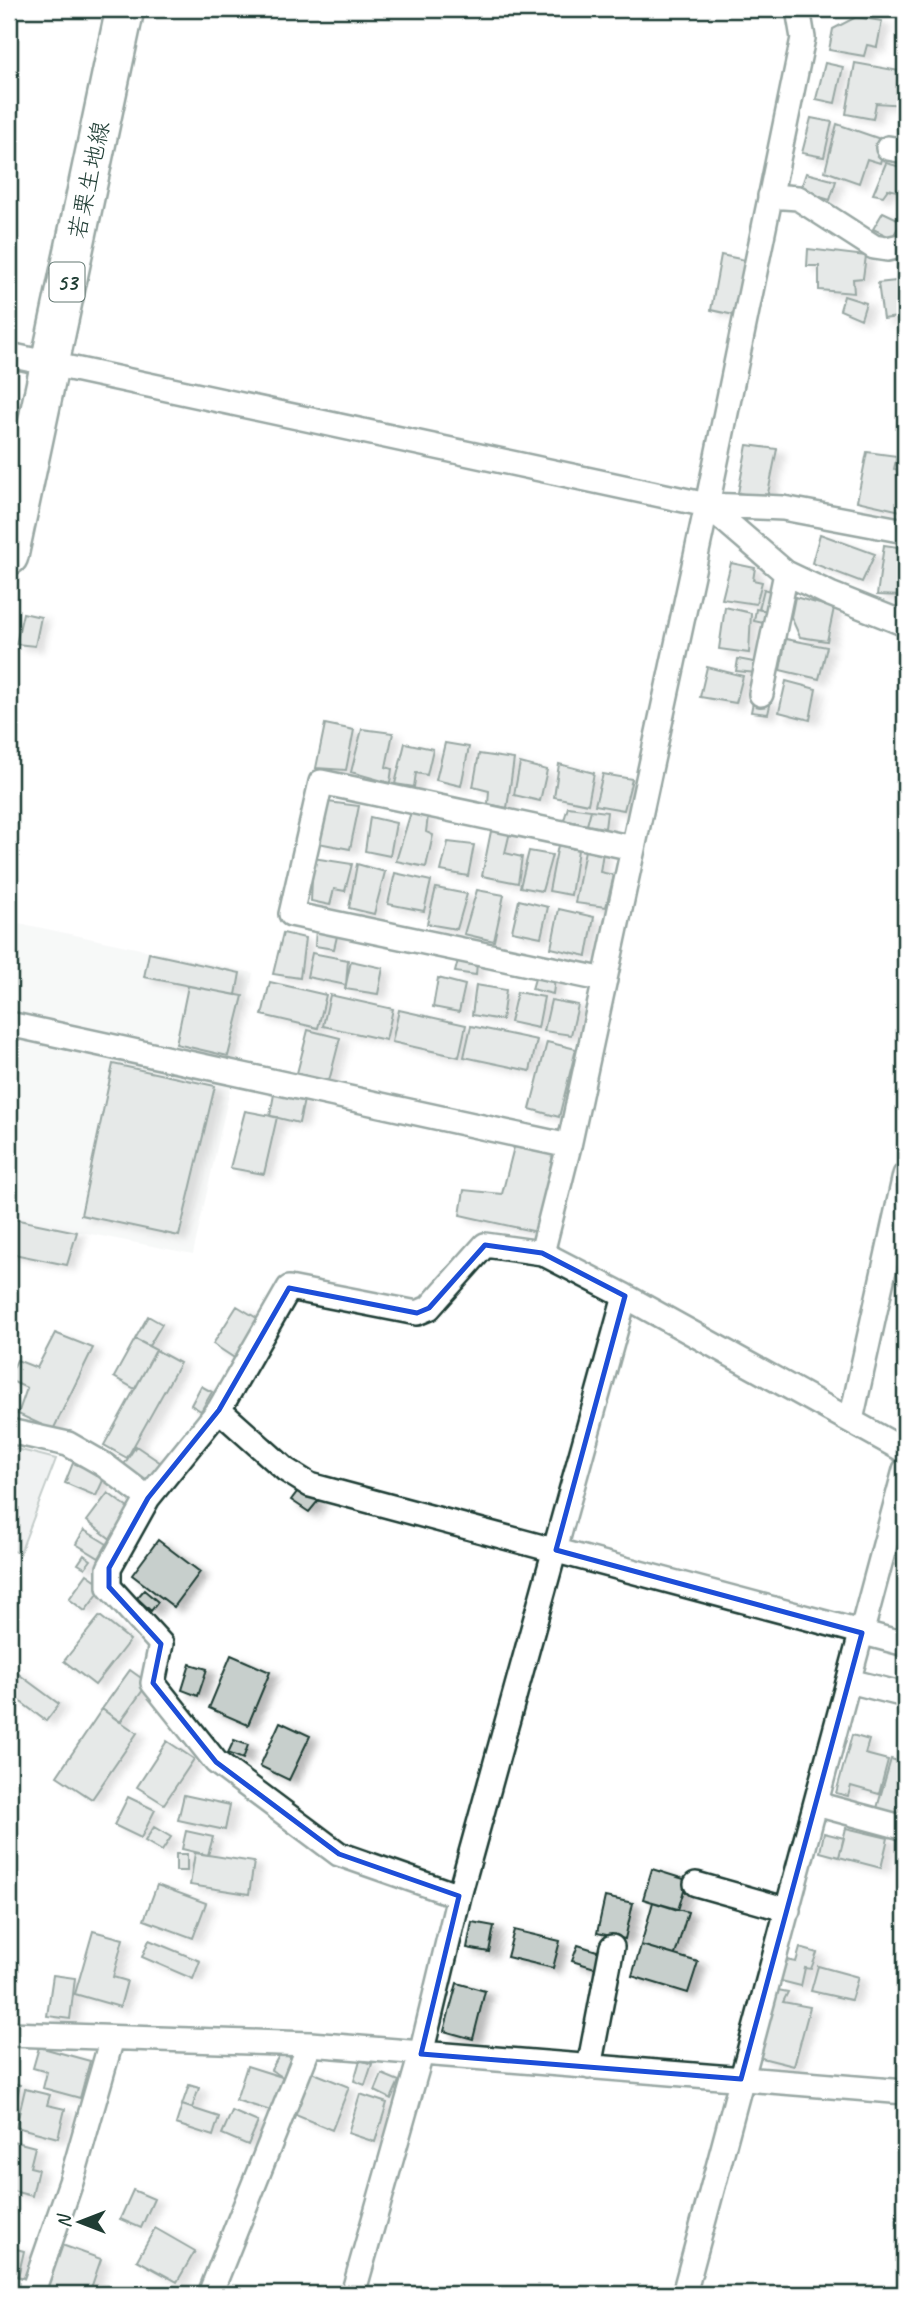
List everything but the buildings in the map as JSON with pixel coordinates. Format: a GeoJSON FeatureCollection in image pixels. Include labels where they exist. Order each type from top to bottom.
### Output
{"type":"FeatureCollection","features":[{"type":"Feature","properties":{"kind":"main road","name":"若栗生地線"},"geometry":{"type":"LineString","coordinates":[[9,556],[125,9]]}},
{"type":"Feature","properties":{"kind":"street"},"geometry":{"type":"LineString","coordinates":[[542,1253],[569,1146],[707,505],[803,38],[799,9]]}},
{"type":"Feature","properties":{"kind":"street"},"geometry":{"type":"LineString","coordinates":[[770,196],[798,198],[874,247],[887,249],[905,245]]}},
{"type":"Feature","properties":{"kind":"street"},"geometry":{"type":"LineString","coordinates":[[9,355],[707,505],[783,508],[905,531]]}},
{"type":"Feature","properties":{"kind":"street"},"geometry":{"type":"LineString","coordinates":[[707,505],[786,573],[905,624]]}},
{"type":"Feature","properties":{"kind":"street"},"geometry":{"type":"LineString","coordinates":[[761,694],[786,573]]}},
{"type":"Feature","properties":{"kind":"street"},"geometry":{"type":"LineString","coordinates":[[605,980],[291,914],[321,782],[633,848]]}},
{"type":"Feature","properties":{"kind":"street"},"geometry":{"type":"LineString","coordinates":[[9,1024],[569,1146]]}},
{"type":"Feature","properties":{"kind":"street"},"geometry":{"type":"LineString","coordinates":[[850,1420],[905,1175]]}},
{"type":"Feature","properties":{"kind":"street"},"geometry":{"type":"LineString","coordinates":[[459,1896],[339,1854],[216,1762],[153,1683],[162,1644],[109,1587],[109,1568],[148,1498],[219,1410],[289,1288],[417,1313],[429,1308],[485,1245],[542,1253],[905,1451]]}},
{"type":"Feature","properties":{"kind":"street"},"geometry":{"type":"LineString","coordinates":[[353,2294],[421,2054],[459,1896],[625,1296]]}},
{"type":"Feature","properties":{"kind":"street"},"geometry":{"type":"LineString","coordinates":[[219,1410],[286,1470],[310,1485],[905,1644]]}},
{"type":"Feature","properties":{"kind":"street"},"geometry":{"type":"LineString","coordinates":[[9,1431],[68,1444],[103,1464],[148,1498]]}},
{"type":"Feature","properties":{"kind":"street"},"geometry":{"type":"LineString","coordinates":[[684,2294],[905,1470]]}},
{"type":"Feature","properties":{"kind":"street"},"geometry":{"type":"LineString","coordinates":[[849,1681],[905,1695]]}},
{"type":"Feature","properties":{"kind":"street"},"geometry":{"type":"LineString","coordinates":[[816,1804],[905,1828]]}},
{"type":"Feature","properties":{"kind":"street"},"geometry":{"type":"LineString","coordinates":[[696,1884],[788,1910]]}},
{"type":"Feature","properties":{"kind":"street"},"geometry":{"type":"LineString","coordinates":[[589,2067],[612,1947]]}},
{"type":"Feature","properties":{"kind":"street"},"geometry":{"type":"LineString","coordinates":[[9,2034],[310,2044],[905,2091]]}},
{"type":"Feature","properties":{"kind":"street"},"geometry":{"type":"LineString","coordinates":[[9,2287],[32,2294],[71,2182],[111,2038]]}},
{"type":"Feature","properties":{"kind":"street"},"geometry":{"type":"LineString","coordinates":[[210,2294],[310,2044]]}},
{"type":"Feature","properties":{"kind":"highlighted area"},"geometry":{"type":"Polygon","coordinates":[[[485,1245],[542,1253],[625,1296],[556,1550],[862,1633],[741,2079],[421,2054],[459,1896],[339,1854],[216,1762],[153,1683],[161,1644],[109,1587],[109,1568],[148,1498],[219,1410],[289,1288],[417,1313],[429,1308],[485,1245]]]}},
{"type":"Feature","properties":{"kind":"shaded area"},"geometry":{"type":"Polygon","coordinates":[[[9,921],[253,973],[193,1254],[9,1218],[9,921]]]}},
{"type":"Feature","properties":{"kind":"shaded area"},"geometry":{"type":"Polygon","coordinates":[[[9,1447],[56,1459],[20,1553],[9,1550],[9,1447]]]}}]}
